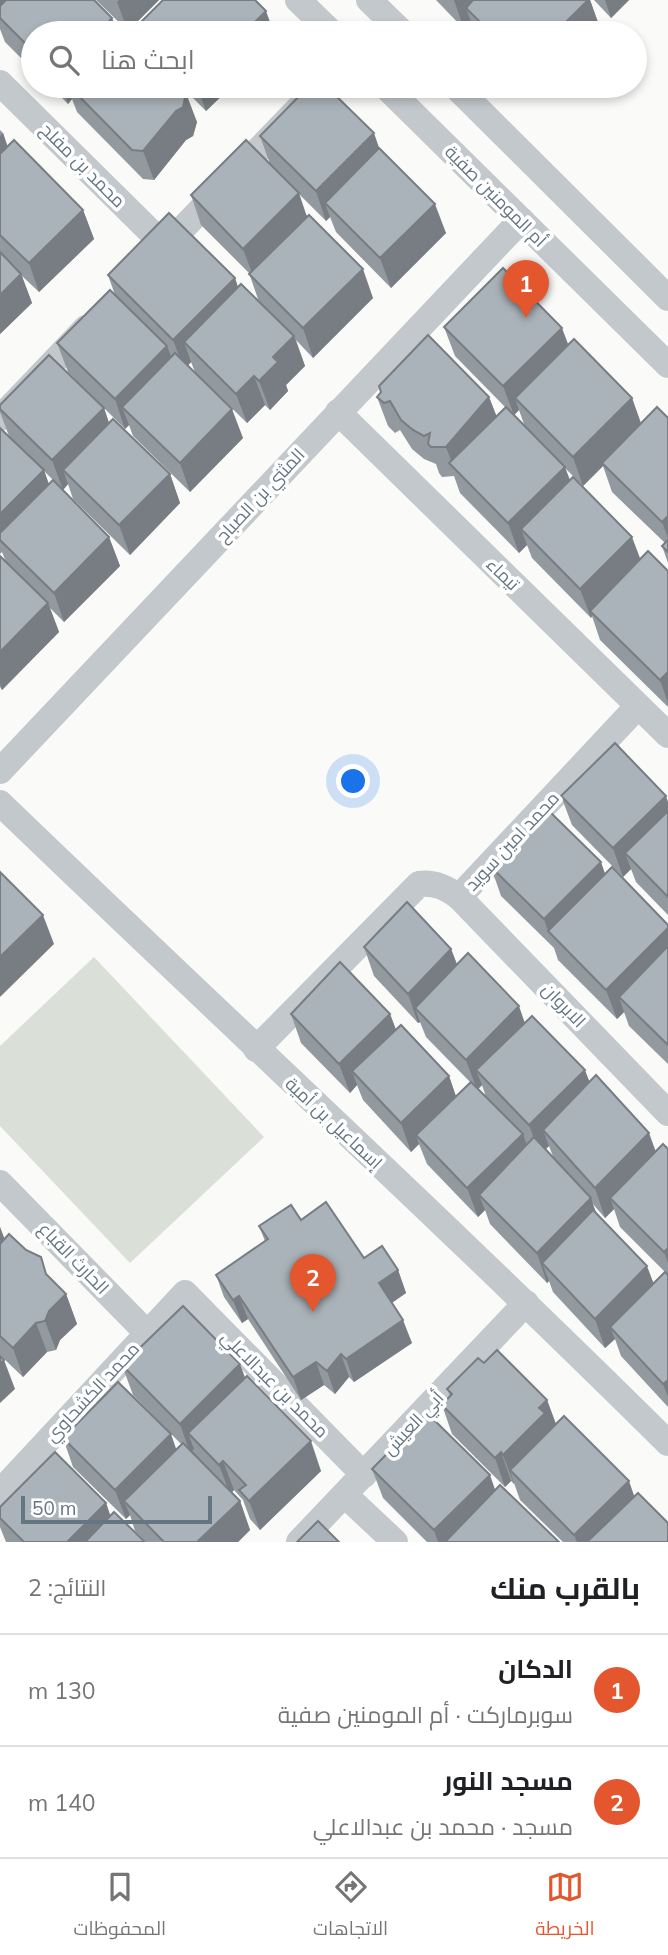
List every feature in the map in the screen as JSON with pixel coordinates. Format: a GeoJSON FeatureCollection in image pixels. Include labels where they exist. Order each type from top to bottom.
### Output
{"type":"FeatureCollection","features":[{"type":"Feature","properties":{"kind":"street"},"geometry":{"type":"LineString","coordinates":[[298,0],[320,21]]}},
{"type":"Feature","properties":{"kind":"street"},"geometry":{"type":"LineString","coordinates":[[369,0],[391,21]]}},
{"type":"Feature","properties":{"kind":"street","name":"محمد بن مفلح"},"geometry":{"type":"LineString","coordinates":[[0,83],[165,246]]}},
{"type":"Feature","properties":{"kind":"street"},"geometry":{"type":"LineString","coordinates":[[146,267],[308,98]]}},
{"type":"Feature","properties":{"kind":"street","name":"أم المومنين صفية"},"geometry":{"type":"LineString","coordinates":[[397,98],[668,365]]}},
{"type":"Feature","properties":{"kind":"street"},"geometry":{"type":"LineString","coordinates":[[467,98],[668,298]]}},
{"type":"Feature","properties":{"kind":"street","name":"المثني بن الصباح"},"geometry":{"type":"LineString","coordinates":[[0,771],[521,220]]}},
{"type":"Feature","properties":{"kind":"street"},"geometry":{"type":"LineString","coordinates":[[0,417],[107,307]]}},
{"type":"Feature","properties":{"kind":"street","name":"تيماء"},"geometry":{"type":"LineString","coordinates":[[338,412],[668,735]]}},
{"type":"Feature","properties":{"kind":"street","name":"محمد امين سويد"},"geometry":{"type":"LineString","coordinates":[[256,1049],[419,884],[429,883],[448,889],[459,897],[638,706]]}},
{"type":"Feature","properties":{"kind":"street","name":"إسماعيل بن أمية"},"geometry":{"type":"LineString","coordinates":[[0,803],[526,1303],[668,1443]]}},
{"type":"Feature","properties":{"kind":"street","name":"الابروان"},"geometry":{"type":"LineString","coordinates":[[459,897],[668,1113]]}},
{"type":"Feature","properties":{"kind":"street","name":"الحارث القباع"},"geometry":{"type":"LineString","coordinates":[[0,1183],[147,1333]]}},
{"type":"Feature","properties":{"kind":"street","name":"محمد الكشحاوي"},"geometry":{"type":"LineString","coordinates":[[0,1492],[185,1293]]}},
{"type":"Feature","properties":{"kind":"street","name":"محمد بن عبدالاعلي"},"geometry":{"type":"LineString","coordinates":[[185,1293],[364,1475]]}},
{"type":"Feature","properties":{"kind":"street","name":"أبي العيش"},"geometry":{"type":"LineString","coordinates":[[299,1542],[526,1303]]}},
{"type":"Feature","properties":{"kind":"street"},"geometry":{"type":"LineString","coordinates":[[345,1495],[394,1542]]}},
{"type":"Feature","properties":{"kind":"shaded area"},"geometry":{"type":"Polygon","coordinates":[[[94,957],[264,1137],[130,1263],[0,1126],[0,1046],[94,957]]]}},
{"type":"Feature","properties":{"kind":"building"},"geometry":{"type":"Polygon","coordinates":[[[6,0],[94,0],[112,18],[109,21],[21,21],[21,39],[0,18],[0,6],[6,0]]]}},
{"type":"Feature","properties":{"kind":"building"},"geometry":{"type":"Polygon","coordinates":[[[163,0],[255,0],[266,11],[256,21],[142,21],[163,0]]]}},
{"type":"Feature","properties":{"kind":"building"},"geometry":{"type":"Polygon","coordinates":[[[473,0],[588,0],[567,21],[479,21],[466,8],[473,0]]]}},
{"type":"Feature","properties":{"kind":"building"},"geometry":{"type":"Polygon","coordinates":[[[81,98],[185,98],[183,107],[176,111],[143,151],[132,150],[81,98]]]}},
{"type":"Feature","properties":{"kind":"building"},"geometry":{"type":"Polygon","coordinates":[[[297,98],[338,98],[374,133],[316,191],[260,136],[297,98]]]}},
{"type":"Feature","properties":{"kind":"building"},"geometry":{"type":"Polygon","coordinates":[[[14,140],[83,210],[29,263],[0,235],[0,154],[14,140]]]}},
{"type":"Feature","properties":{"kind":"building"},"geometry":{"type":"Polygon","coordinates":[[[246,140],[299,193],[243,249],[191,195],[246,140]]]}},
{"type":"Feature","properties":{"kind":"building"},"geometry":{"type":"Polygon","coordinates":[[[379,148],[435,204],[380,258],[325,203],[379,148]]]}},
{"type":"Feature","properties":{"kind":"building"},"geometry":{"type":"Polygon","coordinates":[[[169,213],[235,278],[173,340],[108,275],[169,213]]]}},
{"type":"Feature","properties":{"kind":"building"},"geometry":{"type":"Polygon","coordinates":[[[309,215],[363,269],[303,328],[249,274],[309,215]]]}},
{"type":"Feature","properties":{"kind":"building"},"geometry":{"type":"Polygon","coordinates":[[[0,252],[21,274],[0,295],[0,252]]]}},
{"type":"Feature","properties":{"kind":"building"},"geometry":{"type":"Polygon","coordinates":[[[503,268],[562,328],[503,386],[444,327],[503,268]]]}},
{"type":"Feature","properties":{"kind":"building"},"geometry":{"type":"Polygon","coordinates":[[[241,284],[294,336],[273,357],[278,362],[259,381],[254,376],[236,394],[184,342],[241,284]]]}},
{"type":"Feature","properties":{"kind":"building"},"geometry":{"type":"Polygon","coordinates":[[[110,290],[167,346],[115,399],[57,343],[110,290]]]}},
{"type":"Feature","properties":{"kind":"building"},"geometry":{"type":"Polygon","coordinates":[[[428,335],[489,397],[446,447],[431,447],[428,444],[430,433],[424,436],[413,430],[401,420],[390,401],[384,403],[377,397],[381,392],[379,386],[428,335]]]}},
{"type":"Feature","properties":{"kind":"building"},"geometry":{"type":"Polygon","coordinates":[[[574,339],[632,398],[573,457],[515,398],[574,339]]]}},
{"type":"Feature","properties":{"kind":"building"},"geometry":{"type":"Polygon","coordinates":[[[175,353],[232,409],[180,463],[122,407],[175,353]]]}},
{"type":"Feature","properties":{"kind":"building"},"geometry":{"type":"Polygon","coordinates":[[[49,355],[104,408],[52,460],[0,409],[0,405],[49,355]]]}},
{"type":"Feature","properties":{"kind":"building"},"geometry":{"type":"Polygon","coordinates":[[[506,407],[565,467],[508,523],[449,463],[506,407]]]}},
{"type":"Feature","properties":{"kind":"building"},"geometry":{"type":"Polygon","coordinates":[[[657,407],[668,418],[668,516],[662,522],[602,463],[657,407]]]}},
{"type":"Feature","properties":{"kind":"building"},"geometry":{"type":"Polygon","coordinates":[[[113,419],[170,474],[119,525],[63,470],[113,419]]]}},
{"type":"Feature","properties":{"kind":"building"},"geometry":{"type":"Polygon","coordinates":[[[0,428],[44,470],[0,514],[0,428]]]}},
{"type":"Feature","properties":{"kind":"building"},"geometry":{"type":"Polygon","coordinates":[[[573,477],[632,537],[580,589],[521,529],[573,477]]]}},
{"type":"Feature","properties":{"kind":"building"},"geometry":{"type":"Polygon","coordinates":[[[53,480],[109,537],[54,593],[0,540],[0,533],[53,480]]]}},
{"type":"Feature","properties":{"kind":"building"},"geometry":{"type":"Polygon","coordinates":[[[668,540],[668,552],[662,546],[668,540]]]}},
{"type":"Feature","properties":{"kind":"building"},"geometry":{"type":"Polygon","coordinates":[[[648,551],[668,571],[668,672],[660,680],[590,611],[648,551]]]}},
{"type":"Feature","properties":{"kind":"building"},"geometry":{"type":"Polygon","coordinates":[[[0,556],[48,603],[0,652],[0,556]]]}},
{"type":"Feature","properties":{"kind":"building"},"geometry":{"type":"Polygon","coordinates":[[[615,743],[666,796],[613,848],[561,796],[615,743]]]}},
{"type":"Feature","properties":{"kind":"building"},"geometry":{"type":"Polygon","coordinates":[[[548,810],[601,862],[544,919],[491,867],[548,810]]]}},
{"type":"Feature","properties":{"kind":"building"},"geometry":{"type":"Polygon","coordinates":[[[668,811],[668,897],[625,853],[668,811]]]}},
{"type":"Feature","properties":{"kind":"building"},"geometry":{"type":"Polygon","coordinates":[[[612,867],[668,928],[606,990],[548,931],[612,867]]]}},
{"type":"Feature","properties":{"kind":"building"},"geometry":{"type":"Polygon","coordinates":[[[0,872],[43,915],[0,957],[0,872]]]}},
{"type":"Feature","properties":{"kind":"building"},"geometry":{"type":"Polygon","coordinates":[[[407,902],[451,949],[408,994],[364,947],[407,902]]]}},
{"type":"Feature","properties":{"kind":"building"},"geometry":{"type":"Polygon","coordinates":[[[668,946],[668,1045],[619,997],[668,946]]]}},
{"type":"Feature","properties":{"kind":"building"},"geometry":{"type":"Polygon","coordinates":[[[468,953],[519,1006],[466,1060],[415,1008],[468,953]]]}},
{"type":"Feature","properties":{"kind":"building"},"geometry":{"type":"Polygon","coordinates":[[[340,962],[390,1014],[339,1064],[291,1014],[340,962]]]}},
{"type":"Feature","properties":{"kind":"building"},"geometry":{"type":"Polygon","coordinates":[[[532,1016],[585,1070],[529,1125],[476,1070],[532,1016]]]}},
{"type":"Feature","properties":{"kind":"building"},"geometry":{"type":"Polygon","coordinates":[[[401,1025],[449,1076],[401,1123],[352,1071],[401,1025]]]}},
{"type":"Feature","properties":{"kind":"building"},"geometry":{"type":"Polygon","coordinates":[[[596,1075],[649,1133],[595,1188],[543,1130],[596,1075]]]}},
{"type":"Feature","properties":{"kind":"building"},"geometry":{"type":"Polygon","coordinates":[[[471,1082],[523,1134],[467,1188],[416,1135],[471,1082]]]}},
{"type":"Feature","properties":{"kind":"building"},"geometry":{"type":"Polygon","coordinates":[[[534,1137],[591,1198],[537,1253],[479,1195],[534,1137]]]}},
{"type":"Feature","properties":{"kind":"building"},"geometry":{"type":"Polygon","coordinates":[[[663,1144],[668,1149],[668,1248],[664,1252],[610,1198],[663,1144]]]}},
{"type":"Feature","properties":{"kind":"building"},"geometry":{"type":"Polygon","coordinates":[[[326,1202],[364,1258],[382,1246],[398,1270],[379,1283],[403,1320],[346,1359],[341,1354],[327,1371],[316,1362],[293,1377],[239,1296],[233,1300],[216,1275],[268,1239],[259,1226],[291,1205],[301,1220],[326,1202]]]}},
{"type":"Feature","properties":{"kind":"building"},"geometry":{"type":"Polygon","coordinates":[[[593,1210],[647,1266],[595,1319],[542,1263],[593,1210]]]}},
{"type":"Feature","properties":{"kind":"building"},"geometry":{"type":"Polygon","coordinates":[[[9,1234],[26,1250],[41,1257],[46,1274],[66,1294],[49,1311],[45,1321],[36,1323],[13,1348],[0,1336],[0,1244],[9,1234]]]}},
{"type":"Feature","properties":{"kind":"building"},"geometry":{"type":"Polygon","coordinates":[[[665,1272],[668,1275],[668,1380],[663,1384],[610,1327],[665,1272]]]}},
{"type":"Feature","properties":{"kind":"building"},"geometry":{"type":"Polygon","coordinates":[[[183,1306],[240,1364],[180,1424],[122,1365],[183,1306]]]}},
{"type":"Feature","properties":{"kind":"building"},"geometry":{"type":"Polygon","coordinates":[[[497,1350],[547,1400],[539,1408],[545,1413],[503,1455],[501,1452],[495,1458],[442,1405],[452,1394],[447,1389],[478,1358],[484,1363],[497,1350]]]}},
{"type":"Feature","properties":{"kind":"building"},"geometry":{"type":"Polygon","coordinates":[[[247,1376],[311,1441],[249,1501],[239,1490],[246,1485],[223,1461],[219,1465],[188,1433],[247,1376]]]}},
{"type":"Feature","properties":{"kind":"building"},"geometry":{"type":"Polygon","coordinates":[[[118,1382],[171,1434],[115,1490],[63,1438],[118,1382]]]}},
{"type":"Feature","properties":{"kind":"building"},"geometry":{"type":"Polygon","coordinates":[[[427,1413],[490,1475],[434,1530],[372,1469],[427,1413]]]}},
{"type":"Feature","properties":{"kind":"building"},"geometry":{"type":"Polygon","coordinates":[[[564,1416],[629,1481],[574,1535],[510,1470],[564,1416]]]}},
{"type":"Feature","properties":{"kind":"building"},"geometry":{"type":"Polygon","coordinates":[[[183,1443],[240,1501],[197,1542],[164,1542],[124,1501],[183,1443]]]}},
{"type":"Feature","properties":{"kind":"building"},"geometry":{"type":"Polygon","coordinates":[[[55,1452],[106,1503],[67,1542],[24,1542],[0,1518],[0,1507],[55,1452]]]}},
{"type":"Feature","properties":{"kind":"building"},"geometry":{"type":"Polygon","coordinates":[[[500,1485],[559,1542],[445,1542],[500,1485]]]}},
{"type":"Feature","properties":{"kind":"building"},"geometry":{"type":"Polygon","coordinates":[[[638,1493],[668,1523],[668,1542],[587,1542],[638,1493]]]}},
{"type":"Feature","properties":{"kind":"building"},"geometry":{"type":"Polygon","coordinates":[[[114,1512],[145,1542],[85,1542],[114,1512]]]}},
{"type":"Feature","properties":{"kind":"building"},"geometry":{"type":"Polygon","coordinates":[[[318,1521],[339,1542],[297,1542],[318,1521]]]}},
{"type":"Feature","properties":{"kind":"place","name":"الدكان"},"geometry":{"type":"Point","coordinates":[526,318]}},
{"type":"Feature","properties":{"kind":"place","name":"مسجد النور"},"geometry":{"type":"Point","coordinates":[313,1312]}}]}
